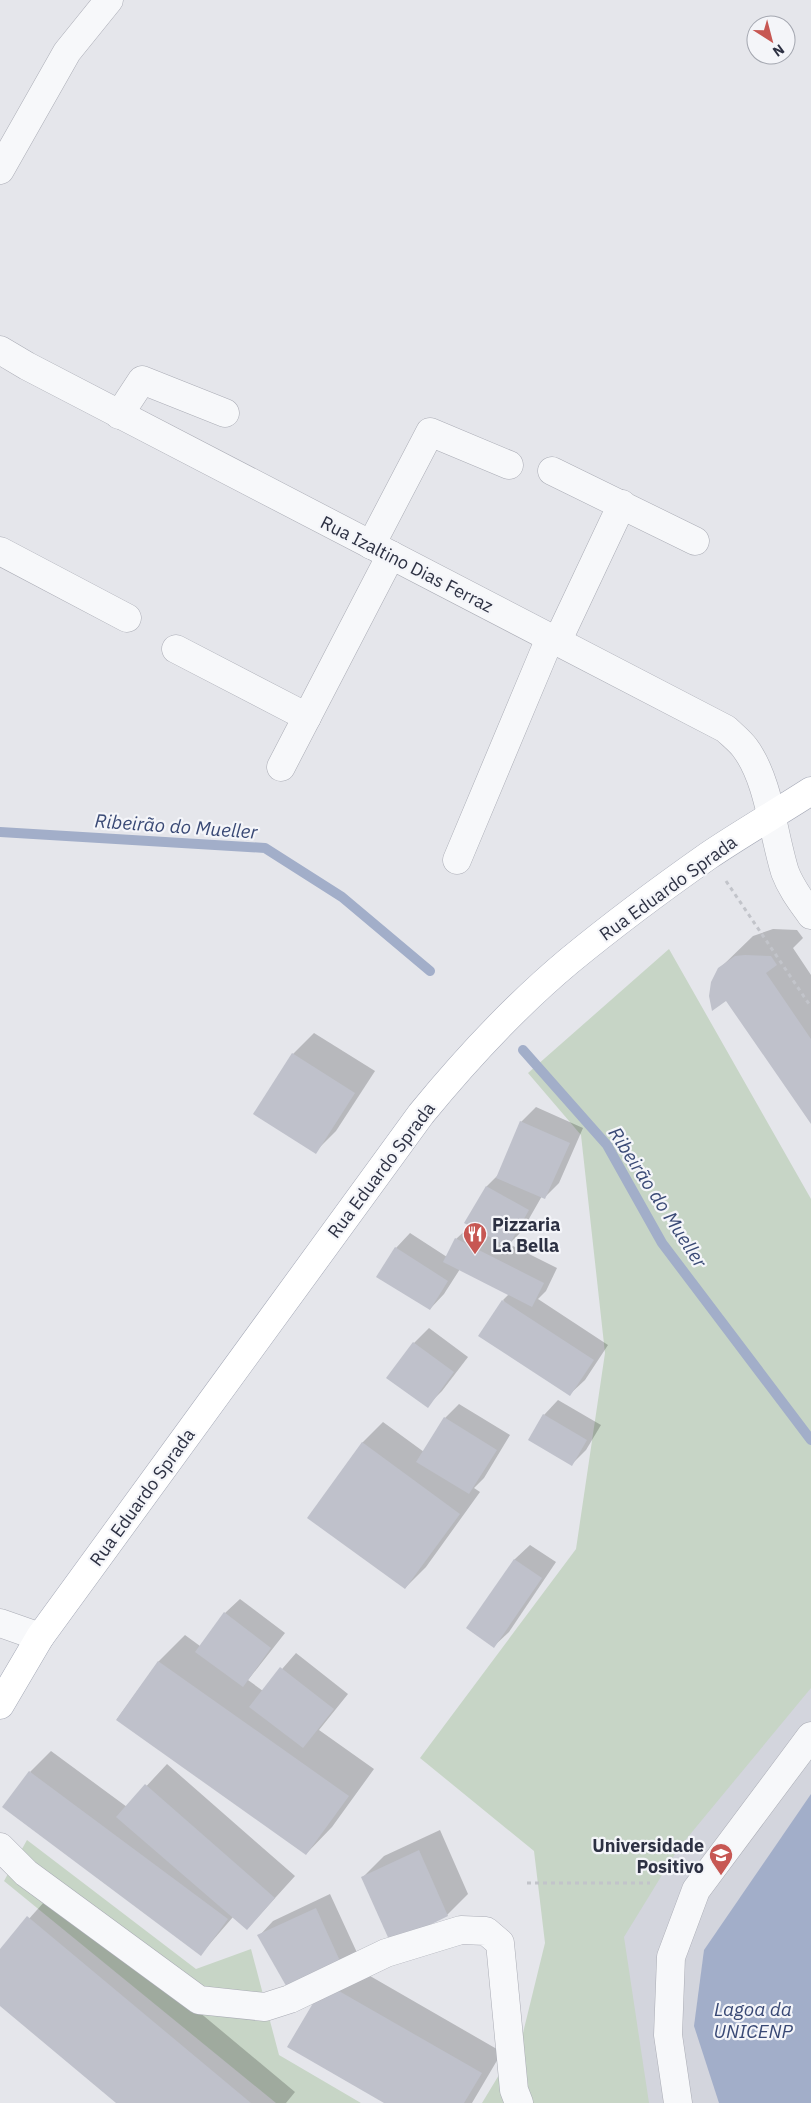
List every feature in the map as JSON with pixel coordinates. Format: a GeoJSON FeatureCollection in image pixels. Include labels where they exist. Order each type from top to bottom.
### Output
{"type":"FeatureCollection","features":[{"type":"Feature","properties":{"kind":"main road","name":"Rua Eduardo Sprada"},"geometry":{"type":"LineString","coordinates":[[0,1705],[40,1637],[421,1114],[464,1062],[513,1011],[568,962],[628,914],[709,855],[811,790]]}},
{"type":"Feature","properties":{"kind":"main road","name":"Rua Eduardo Sprada"},"geometry":{"type":"LineString","coordinates":[[0,1674],[40,1637]]}},
{"type":"Feature","properties":{"kind":"street"},"geometry":{"type":"LineString","coordinates":[[0,170],[67,52],[110,0]]}},
{"type":"Feature","properties":{"kind":"street","name":"Rua Izaltino Dias Ferraz"},"geometry":{"type":"LineString","coordinates":[[0,350],[119,415],[726,730],[745,748],[757,771],[772,816],[785,872],[793,889],[811,914]]}},
{"type":"Feature","properties":{"kind":"street"},"geometry":{"type":"LineString","coordinates":[[119,415],[142,380],[225,413]]}},
{"type":"Feature","properties":{"kind":"street"},"geometry":{"type":"LineString","coordinates":[[281,767],[307,717],[381,550],[430,432],[509,465]]}},
{"type":"Feature","properties":{"kind":"street"},"geometry":{"type":"LineString","coordinates":[[552,471],[695,541]]}},
{"type":"Feature","properties":{"kind":"street"},"geometry":{"type":"LineString","coordinates":[[457,860],[554,640],[622,504]]}},
{"type":"Feature","properties":{"kind":"street"},"geometry":{"type":"LineString","coordinates":[[0,551],[127,618]]}},
{"type":"Feature","properties":{"kind":"street"},"geometry":{"type":"LineString","coordinates":[[176,649],[307,717]]}},
{"type":"Feature","properties":{"kind":"street"},"geometry":{"type":"LineString","coordinates":[[0,1623],[40,1637]]}},
{"type":"Feature","properties":{"kind":"street"},"geometry":{"type":"LineString","coordinates":[[678,2103],[668,2035],[671,1958],[674,1949],[696,1890],[811,1736]]}},
{"type":"Feature","properties":{"kind":"street"},"geometry":{"type":"LineString","coordinates":[[0,1846],[26,1873],[199,2000],[265,2008],[290,1999],[386,1953],[461,1930],[486,1931],[500,1943],[514,2090],[519,2103]]}},
{"type":"Feature","properties":{"kind":"path"},"geometry":{"type":"LineString","coordinates":[[709,855],[811,1007]]}},
{"type":"Feature","properties":{"kind":"path"},"geometry":{"type":"LineString","coordinates":[[528,1883],[650,1883]]}},
{"type":"Feature","properties":{"kind":"shaded area","name":"Universidade Positivo"},"geometry":{"type":"Polygon","coordinates":[[[811,1629],[811,2103],[618,2103],[601,1936],[811,1629]]]}},
{"type":"Feature","properties":{"kind":"green space"},"geometry":{"type":"Polygon","coordinates":[[[669,949],[811,1199],[811,1688],[678,1849],[624,1937],[649,2103],[482,2103],[522,2037],[545,1943],[534,1851],[420,1758],[576,1549],[605,1353],[581,1135],[528,1073],[669,949]]]}},
{"type":"Feature","properties":{"kind":"green space"},"geometry":{"type":"Polygon","coordinates":[[[27,1840],[196,1969],[251,1949],[279,2055],[361,2103],[276,2103],[4,1881],[27,1840]]]}},
{"type":"Feature","properties":{"kind":"water","name":"Lagoa da UNICENP"},"geometry":{"type":"Polygon","coordinates":[[[811,1794],[811,2103],[719,2103],[694,2026],[704,1950],[811,1794]]]}},
{"type":"Feature","properties":{"kind":"building"},"geometry":{"type":"Polygon","coordinates":[[[735,956],[771,956],[777,965],[766,973],[811,1039],[811,1124],[726,1001],[712,1011],[709,996],[711,982],[718,968],[735,956]]]}},
{"type":"Feature","properties":{"kind":"building"},"geometry":{"type":"Polygon","coordinates":[[[292,1053],[355,1093],[316,1154],[253,1114],[292,1053]]]}},
{"type":"Feature","properties":{"kind":"building"},"geometry":{"type":"Polygon","coordinates":[[[520,1121],[570,1143],[545,1199],[496,1178],[520,1121]]]}},
{"type":"Feature","properties":{"kind":"building"},"geometry":{"type":"Polygon","coordinates":[[[486,1186],[529,1210],[508,1247],[464,1223],[486,1186]]]}},
{"type":"Feature","properties":{"kind":"building"},"geometry":{"type":"Polygon","coordinates":[[[455,1238],[544,1283],[532,1307],[443,1262],[455,1238]]]}},
{"type":"Feature","properties":{"kind":"building"},"geometry":{"type":"Polygon","coordinates":[[[395,1247],[448,1281],[430,1310],[376,1277],[395,1247]]]}},
{"type":"Feature","properties":{"kind":"building"},"geometry":{"type":"Polygon","coordinates":[[[502,1300],[594,1360],[570,1396],[478,1336],[502,1300]]]}},
{"type":"Feature","properties":{"kind":"building"},"geometry":{"type":"Polygon","coordinates":[[[413,1342],[454,1372],[428,1408],[386,1378],[413,1342]]]}},
{"type":"Feature","properties":{"kind":"building"},"geometry":{"type":"Polygon","coordinates":[[[543,1414],[587,1440],[572,1466],[528,1440],[543,1414]]]}},
{"type":"Feature","properties":{"kind":"building"},"geometry":{"type":"Polygon","coordinates":[[[444,1417],[497,1450],[469,1494],[416,1462],[444,1417]]]}},
{"type":"Feature","properties":{"kind":"building"},"geometry":{"type":"Polygon","coordinates":[[[362,1442],[460,1514],[405,1589],[307,1518],[362,1442]]]}},
{"type":"Feature","properties":{"kind":"building"},"geometry":{"type":"Polygon","coordinates":[[[514,1559],[542,1578],[494,1648],[466,1628],[514,1559]]]}},
{"type":"Feature","properties":{"kind":"building"},"geometry":{"type":"Polygon","coordinates":[[[224,1612],[271,1648],[243,1687],[195,1652],[224,1612]]]}},
{"type":"Feature","properties":{"kind":"building"},"geometry":{"type":"Polygon","coordinates":[[[158,1661],[349,1796],[306,1855],[116,1720],[158,1661]]]}},
{"type":"Feature","properties":{"kind":"building"},"geometry":{"type":"Polygon","coordinates":[[[280,1667],[334,1709],[303,1748],[249,1707],[280,1667]]]}},
{"type":"Feature","properties":{"kind":"building"},"geometry":{"type":"Polygon","coordinates":[[[29,1771],[228,1919],[201,1956],[2,1807],[29,1771]]]}},
{"type":"Feature","properties":{"kind":"building"},"geometry":{"type":"Polygon","coordinates":[[[145,1784],[275,1898],[247,1930],[116,1817],[145,1784]]]}},
{"type":"Feature","properties":{"kind":"building"},"geometry":{"type":"Polygon","coordinates":[[[419,1850],[448,1916],[391,1944],[361,1877],[419,1850]]]}},
{"type":"Feature","properties":{"kind":"building"},"geometry":{"type":"Polygon","coordinates":[[[316,1908],[345,1972],[293,1998],[257,1935],[316,1908]]]}},
{"type":"Feature","properties":{"kind":"building"},"geometry":{"type":"Polygon","coordinates":[[[27,1916],[251,2103],[116,2103],[0,2006],[0,1949],[27,1916]]]}},
{"type":"Feature","properties":{"kind":"building"},"geometry":{"type":"Polygon","coordinates":[[[325,1983],[482,2073],[464,2103],[384,2103],[287,2047],[325,1983]]]}},
{"type":"Feature","properties":{"kind":"waterway","name":"Ribeirão do Mueller"},"geometry":{"type":"LineString","coordinates":[[0,832],[265,848],[342,897],[430,971]]}},
{"type":"Feature","properties":{"kind":"waterway","name":"Ribeirão do Mueller"},"geometry":{"type":"LineString","coordinates":[[523,1050],[607,1145],[662,1243],[811,1440]]}},
{"type":"Feature","properties":{"kind":"place","name":"Pizzaria La Bella"},"geometry":{"type":"Point","coordinates":[475,1255]}},
{"type":"Feature","properties":{"kind":"place","name":"Universidade Positivo"},"geometry":{"type":"Point","coordinates":[721,1876]}}]}
